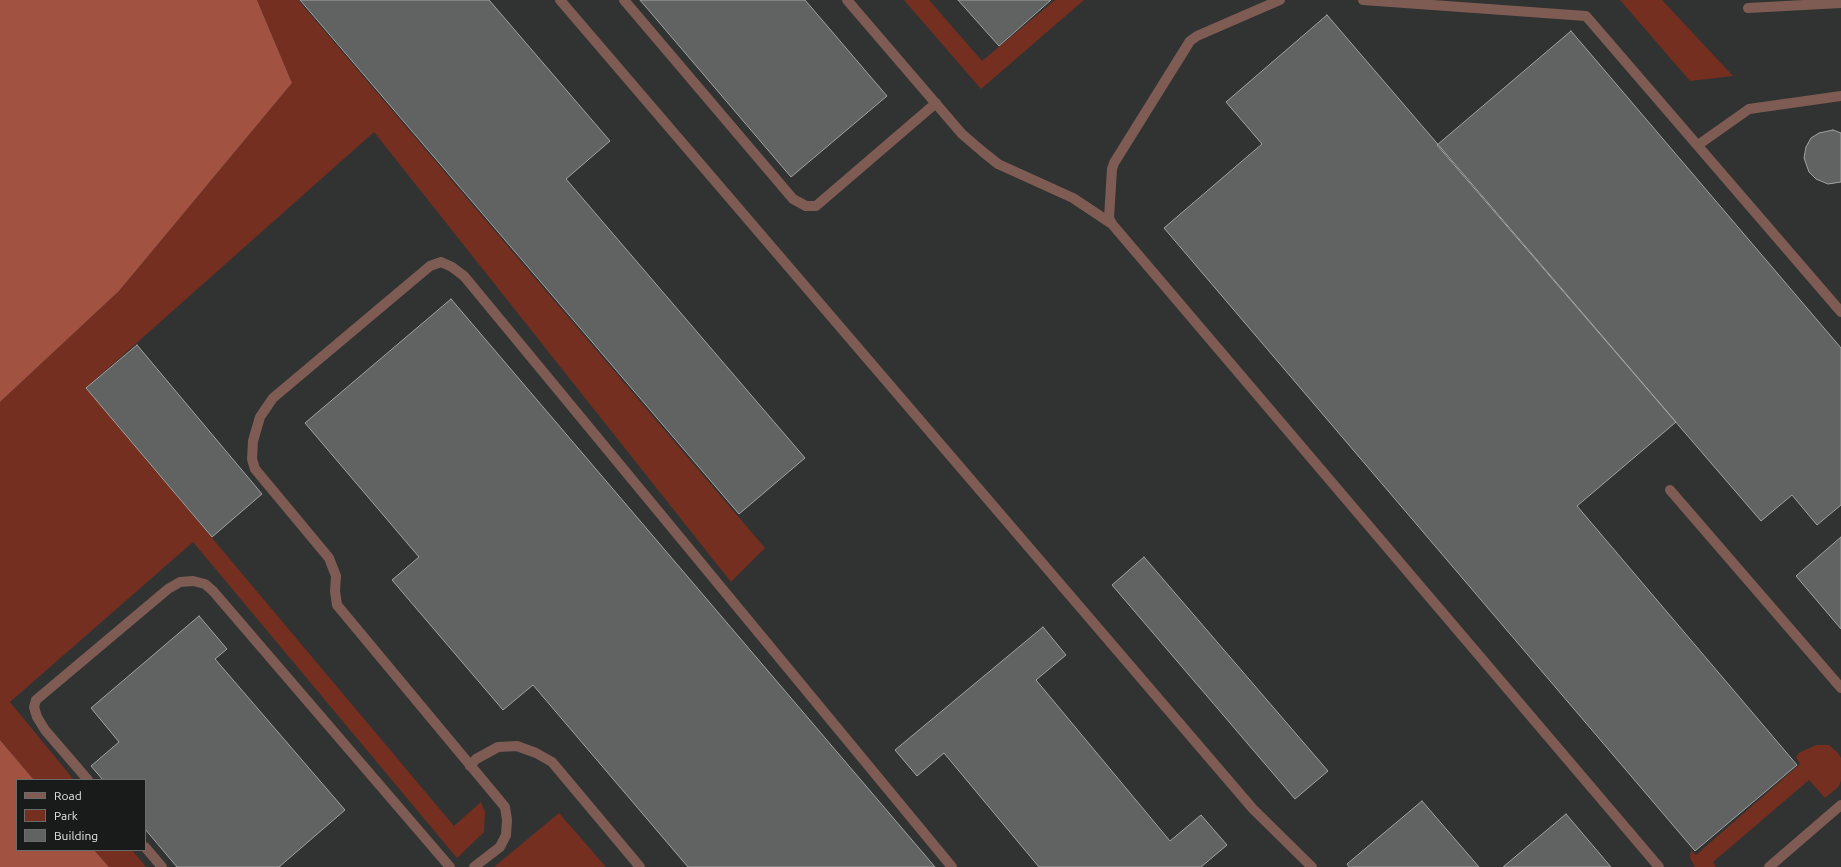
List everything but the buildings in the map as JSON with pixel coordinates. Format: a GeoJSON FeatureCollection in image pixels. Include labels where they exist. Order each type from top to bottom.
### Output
{"type":"FeatureCollection","features":[{"type":"Feature","properties":{"kind":"lane"},"geometry":{"type":"LineString","coordinates":[[560,0],[1253,809],[1312,867]]}},
{"type":"Feature","properties":{"kind":"lane"},"geometry":{"type":"LineString","coordinates":[[624,0],[794,199],[806,206],[816,206],[936,103]]}},
{"type":"Feature","properties":{"kind":"lane"},"geometry":{"type":"LineString","coordinates":[[847,0],[962,134],[998,164],[1073,198],[1112,224],[1659,867]]}},
{"type":"Feature","properties":{"kind":"lane"},"geometry":{"type":"LineString","coordinates":[[1112,224],[1110,218],[1112,169],[1114,163],[1190,41],[1197,36],[1280,0]]}},
{"type":"Feature","properties":{"kind":"lane"},"geometry":{"type":"LineString","coordinates":[[1363,0],[1586,16],[1841,312]]}},
{"type":"Feature","properties":{"kind":"lane"},"geometry":{"type":"LineString","coordinates":[[1748,8],[1841,3]]}},
{"type":"Feature","properties":{"kind":"lane"},"geometry":{"type":"LineString","coordinates":[[1698,145],[1749,109],[1841,96]]}},
{"type":"Feature","properties":{"kind":"lane"},"geometry":{"type":"LineString","coordinates":[[474,867],[500,847],[506,835],[507,820],[505,807],[337,605],[334,591],[336,576],[329,558],[255,469],[252,459],[253,441],[260,417],[273,398],[430,266],[441,262],[452,267],[464,276],[952,867]]}},
{"type":"Feature","properties":{"kind":"lane"},"geometry":{"type":"LineString","coordinates":[[1670,490],[1841,688]]}},
{"type":"Feature","properties":{"kind":"lane"},"geometry":{"type":"LineString","coordinates":[[87,779],[37,717],[34,707],[36,700],[168,589],[180,582],[193,581],[205,584],[213,591],[450,867]]}},
{"type":"Feature","properties":{"kind":"lane"},"geometry":{"type":"LineString","coordinates":[[470,766],[476,759],[498,747],[517,746],[536,753],[552,762],[640,867]]}},
{"type":"Feature","properties":{"kind":"lane"},"geometry":{"type":"LineString","coordinates":[[1769,867],[1841,805]]}},
{"type":"Feature","properties":{"kind":"lane"},"geometry":{"type":"LineString","coordinates":[[146,848],[162,867]]}},
{"type":"Feature","properties":{"kind":"green space"},"geometry":{"type":"Polygon","coordinates":[[[257,0],[298,0],[765,548],[731,582],[374,132],[86,388],[454,826],[481,802],[485,812],[484,832],[457,858],[193,542],[10,702],[73,779],[33,779],[0,740],[0,402],[119,291],[292,83],[257,0]]]}},
{"type":"Feature","properties":{"kind":"green space"},"geometry":{"type":"Polygon","coordinates":[[[904,0],[929,0],[982,61],[1055,0],[1084,0],[981,89],[904,0]]]}},
{"type":"Feature","properties":{"kind":"green space"},"geometry":{"type":"Polygon","coordinates":[[[1620,0],[1662,0],[1733,76],[1690,81],[1620,0]]]}},
{"type":"Feature","properties":{"kind":"green space"},"geometry":{"type":"Polygon","coordinates":[[[1816,745],[1829,745],[1841,758],[1841,781],[1838,787],[1825,798],[1809,780],[1713,862],[1716,867],[1695,867],[1690,858],[1691,850],[1696,855],[1800,764],[1796,757],[1799,753],[1816,745]]]}},
{"type":"Feature","properties":{"kind":"green space"},"geometry":{"type":"Polygon","coordinates":[[[559,813],[606,867],[494,867],[559,813]]]}},
{"type":"Feature","properties":{"kind":"green space"},"geometry":{"type":"Polygon","coordinates":[[[95,851],[133,851],[146,867],[109,867],[95,851]]]}},
{"type":"Feature","properties":{"kind":"shaded area"},"geometry":{"type":"Polygon","coordinates":[[[0,0],[257,0],[292,83],[119,291],[0,402],[0,0]]]}},
{"type":"Feature","properties":{"kind":"shaded area"},"geometry":{"type":"Polygon","coordinates":[[[0,740],[33,779],[16,779],[16,851],[95,851],[109,867],[0,867],[0,740]]]}}]}
